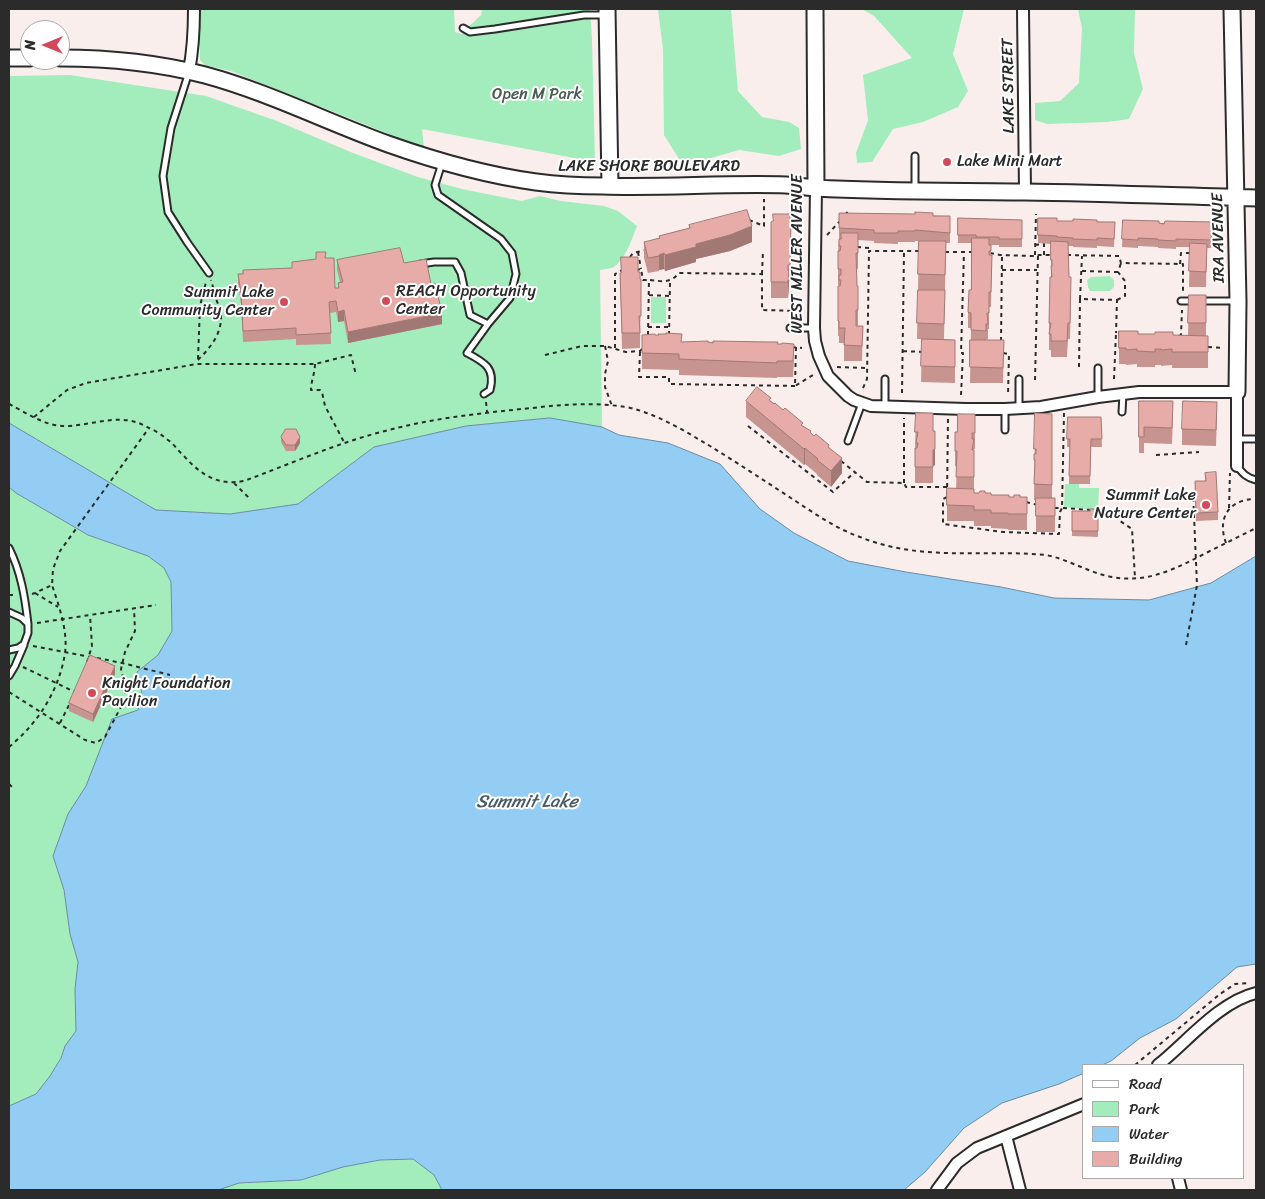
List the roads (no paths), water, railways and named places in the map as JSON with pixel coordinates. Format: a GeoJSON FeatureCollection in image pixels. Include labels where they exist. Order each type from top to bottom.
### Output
{"type":"FeatureCollection","features":[{"type":"Feature","properties":{"kind":"main road","name":"WEST MILLER AVENUE"},"geometry":{"type":"LineString","coordinates":[[815,9],[816,188]]}},
{"type":"Feature","properties":{"kind":"main road","name":"IRA AVENUE"},"geometry":{"type":"LineString","coordinates":[[1232,9],[1238,301],[1237,392]]}},
{"type":"Feature","properties":{"kind":"main road"},"geometry":{"type":"LineString","coordinates":[[607,12],[610,186]]}},
{"type":"Feature","properties":{"kind":"main road","name":"LAKE SHORE BOULEVARD"},"geometry":{"type":"LineString","coordinates":[[70,58],[143,63],[189,71],[247,89],[387,144],[442,162],[538,183],[610,186],[787,185],[816,188],[1256,198]]}},
{"type":"Feature","properties":{"kind":"street"},"geometry":{"type":"LineString","coordinates":[[189,71],[194,42],[194,9]]}},
{"type":"Feature","properties":{"kind":"street","name":"LAKE STREET"},"geometry":{"type":"LineString","coordinates":[[1023,9],[1025,192]]}},
{"type":"Feature","properties":{"kind":"street","name":"WEST MILLER AVENUE"},"geometry":{"type":"LineString","coordinates":[[816,188],[815,341],[828,376],[848,396],[862,404],[885,407],[1005,409],[1041,407],[1098,396],[1139,392],[1237,392]]}},
{"type":"Feature","properties":{"kind":"street","name":"IRA AVENUE"},"geometry":{"type":"LineString","coordinates":[[1234,466],[1237,439],[1237,392]]}},
{"type":"Feature","properties":{"kind":"street"},"geometry":{"type":"LineString","coordinates":[[1159,1064],[1228,1006],[1256,993]]}},
{"type":"Feature","properties":{"kind":"street"},"geometry":{"type":"LineString","coordinates":[[937,1190],[952,1169],[977,1148],[1082,1105]]}},
{"type":"Feature","properties":{"kind":"street"},"geometry":{"type":"LineString","coordinates":[[1006,1136],[1020,1190]]}},
{"type":"Feature","properties":{"kind":"lane"},"geometry":{"type":"LineString","coordinates":[[463,28],[470,32],[495,30],[607,12]]}},
{"type":"Feature","properties":{"kind":"lane"},"geometry":{"type":"LineString","coordinates":[[189,71],[170,128],[163,176],[168,212],[209,273]]}},
{"type":"Feature","properties":{"kind":"lane"},"geometry":{"type":"LineString","coordinates":[[915,156],[915,190]]}},
{"type":"Feature","properties":{"kind":"lane"},"geometry":{"type":"LineString","coordinates":[[442,162],[435,185],[438,195],[502,239],[512,253],[516,274],[510,298],[467,353],[488,367],[492,375],[490,390],[484,394]]}},
{"type":"Feature","properties":{"kind":"lane"},"geometry":{"type":"LineString","coordinates":[[417,265],[434,262],[455,262],[461,273],[470,315],[488,324]]}},
{"type":"Feature","properties":{"kind":"lane"},"geometry":{"type":"LineString","coordinates":[[1181,301],[1238,301]]}},
{"type":"Feature","properties":{"kind":"lane"},"geometry":{"type":"LineString","coordinates":[[790,328],[814,328]]}},
{"type":"Feature","properties":{"kind":"lane"},"geometry":{"type":"LineString","coordinates":[[1098,368],[1098,396]]}},
{"type":"Feature","properties":{"kind":"lane"},"geometry":{"type":"LineString","coordinates":[[885,379],[885,407]]}},
{"type":"Feature","properties":{"kind":"lane"},"geometry":{"type":"LineString","coordinates":[[1019,379],[1019,408]]}},
{"type":"Feature","properties":{"kind":"lane"},"geometry":{"type":"LineString","coordinates":[[1122,412],[1123,394]]}},
{"type":"Feature","properties":{"kind":"lane"},"geometry":{"type":"LineString","coordinates":[[848,441],[862,404]]}},
{"type":"Feature","properties":{"kind":"lane"},"geometry":{"type":"LineString","coordinates":[[1005,409],[1005,430]]}},
{"type":"Feature","properties":{"kind":"lane"},"geometry":{"type":"LineString","coordinates":[[1237,439],[1256,439]]}},
{"type":"Feature","properties":{"kind":"lane"},"geometry":{"type":"LineString","coordinates":[[1234,466],[1248,478],[1256,480]]}},
{"type":"Feature","properties":{"kind":"lane"},"geometry":{"type":"LineString","coordinates":[[9,548],[16,562],[24,594],[28,624],[28,633],[24,644],[9,676]]}},
{"type":"Feature","properties":{"kind":"lane"},"geometry":{"type":"LineString","coordinates":[[9,612],[22,618],[28,624]]}},
{"type":"Feature","properties":{"kind":"lane"},"geometry":{"type":"LineString","coordinates":[[9,650],[24,644]]}},
{"type":"Feature","properties":{"kind":"water","name":"Summit Lake"},"geometry":{"type":"Polygon","coordinates":[[[550,418],[602,427],[619,435],[668,443],[720,464],[760,509],[794,533],[848,561],[1054,598],[1149,600],[1211,583],[1256,556],[1256,964],[1237,967],[1176,1019],[1140,1038],[1111,1061],[1104,1064],[1082,1064],[1082,1074],[1059,1084],[1002,1103],[964,1128],[925,1172],[904,1190],[442,1190],[434,1175],[413,1159],[380,1160],[343,1167],[301,1180],[239,1183],[218,1190],[9,1190],[9,1106],[36,1094],[50,1076],[61,1058],[65,1046],[76,1031],[75,989],[78,962],[70,934],[64,890],[53,856],[68,814],[86,786],[112,719],[138,710],[142,694],[137,672],[158,655],[172,631],[171,582],[164,568],[148,556],[88,535],[9,487],[9,423],[156,510],[230,514],[298,504],[374,447],[466,426],[550,418]]]}},
{"type":"Feature","properties":{"kind":"place","name":"Lake Mini Mart"},"geometry":{"type":"Point","coordinates":[947,162]}},
{"type":"Feature","properties":{"kind":"place","name":"REACH Opportunity Center"},"geometry":{"type":"Point","coordinates":[386,301]}},
{"type":"Feature","properties":{"kind":"place","name":"Summit Lake Community Center"},"geometry":{"type":"Point","coordinates":[284,302]}},
{"type":"Feature","properties":{"kind":"place","name":"Summit Lake Nature Center"},"geometry":{"type":"Point","coordinates":[1206,505]}},
{"type":"Feature","properties":{"kind":"place","name":"Knight Foundation Pavilion"},"geometry":{"type":"Point","coordinates":[92,693]}},
{"type":"Feature","properties":{"kind":"park label","name":"Open M Park"},"geometry":{"type":"Point","coordinates":[537,95]}}]}
